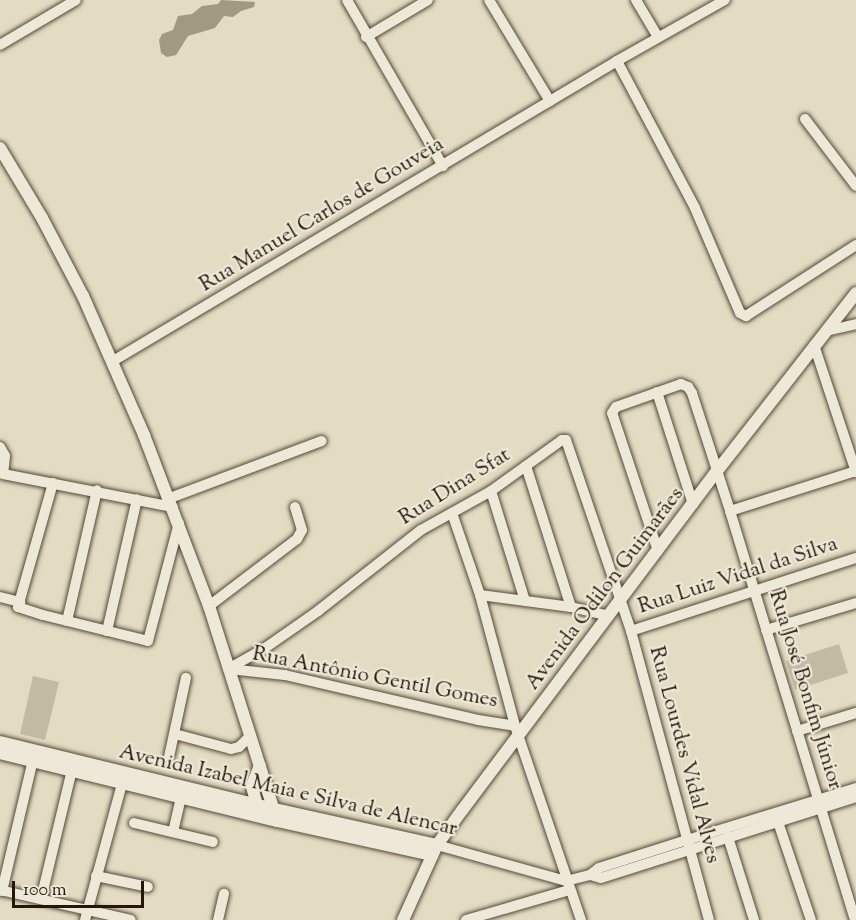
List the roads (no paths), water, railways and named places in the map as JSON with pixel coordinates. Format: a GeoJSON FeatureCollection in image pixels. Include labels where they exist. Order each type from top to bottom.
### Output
{"type":"FeatureCollection","features":[{"type":"Feature","properties":{"kind":"street"},"geometry":{"type":"LineString","coordinates":[[0,45],[58,5],[76,0]]}},
{"type":"Feature","properties":{"kind":"street"},"geometry":{"type":"LineString","coordinates":[[347,0],[366,37],[443,166]]}},
{"type":"Feature","properties":{"kind":"street"},"geometry":{"type":"LineString","coordinates":[[366,37],[428,0]]}},
{"type":"Feature","properties":{"kind":"street"},"geometry":{"type":"LineString","coordinates":[[489,0],[550,101]]}},
{"type":"Feature","properties":{"kind":"street"},"geometry":{"type":"LineString","coordinates":[[636,0],[657,37]]}},
{"type":"Feature","properties":{"kind":"street","name":"Rua Manuel Carlos de Gouveia"},"geometry":{"type":"LineString","coordinates":[[113,361],[616,61],[724,0]]}},
{"type":"Feature","properties":{"kind":"street"},"geometry":{"type":"LineString","coordinates":[[616,61],[695,208],[743,315],[856,245]]}},
{"type":"Feature","properties":{"kind":"street"},"geometry":{"type":"LineString","coordinates":[[805,119],[856,186]]}},
{"type":"Feature","properties":{"kind":"street"},"geometry":{"type":"LineString","coordinates":[[0,148],[64,259],[113,361],[179,522],[209,606],[275,815]]}},
{"type":"Feature","properties":{"kind":"street","name":"Avenida Odilon Guimarães"},"geometry":{"type":"LineString","coordinates":[[404,920],[435,850],[517,731],[621,601],[717,471],[856,293]]}},
{"type":"Feature","properties":{"kind":"street"},"geometry":{"type":"LineString","coordinates":[[826,331],[856,324]]}},
{"type":"Feature","properties":{"kind":"street"},"geometry":{"type":"LineString","coordinates":[[730,511],[856,471],[814,345]]}},
{"type":"Feature","properties":{"kind":"street","name":"Rua José Bonfim Júnior"},"geometry":{"type":"LineString","coordinates":[[657,392],[679,384],[685,385],[692,393],[855,920]]}},
{"type":"Feature","properties":{"kind":"street"},"geometry":{"type":"LineString","coordinates":[[658,551],[612,417],[616,407],[657,392],[693,504]]}},
{"type":"Feature","properties":{"kind":"street","name":"Rua Dina Sfat"},"geometry":{"type":"LineString","coordinates":[[228,669],[265,648],[318,611],[420,530],[491,491],[562,440],[568,443],[621,601]]}},
{"type":"Feature","properties":{"kind":"street"},"geometry":{"type":"LineString","coordinates":[[0,447],[5,456],[3,474],[137,499],[171,502],[322,441]]}},
{"type":"Feature","properties":{"kind":"street"},"geometry":{"type":"LineString","coordinates":[[526,466],[571,607]]}},
{"type":"Feature","properties":{"kind":"street"},"geometry":{"type":"LineString","coordinates":[[53,483],[18,608],[148,641],[179,522]]}},
{"type":"Feature","properties":{"kind":"street"},"geometry":{"type":"LineString","coordinates":[[67,621],[97,490]]}},
{"type":"Feature","properties":{"kind":"street"},"geometry":{"type":"LineString","coordinates":[[491,491],[525,601]]}},
{"type":"Feature","properties":{"kind":"street"},"geometry":{"type":"LineString","coordinates":[[107,631],[137,499]]}},
{"type":"Feature","properties":{"kind":"street"},"geometry":{"type":"LineString","coordinates":[[209,606],[297,539],[302,530],[295,507]]}},
{"type":"Feature","properties":{"kind":"street"},"geometry":{"type":"LineString","coordinates":[[452,513],[480,595],[517,731],[581,920]]}},
{"type":"Feature","properties":{"kind":"street","name":"Rua Luiz Vidal da Silva"},"geometry":{"type":"LineString","coordinates":[[631,631],[754,589],[856,558]]}},
{"type":"Feature","properties":{"kind":"street"},"geometry":{"type":"LineString","coordinates":[[480,595],[571,607],[609,616]]}},
{"type":"Feature","properties":{"kind":"street"},"geometry":{"type":"LineString","coordinates":[[0,597],[20,602]]}},
{"type":"Feature","properties":{"kind":"street","name":"Rua Lourdes Vídal Alves"},"geometry":{"type":"LineString","coordinates":[[621,601],[709,920]]}},
{"type":"Feature","properties":{"kind":"street"},"geometry":{"type":"LineString","coordinates":[[766,630],[856,603]]}},
{"type":"Feature","properties":{"kind":"street","name":"Rua Antônio Gentil Gomes"},"geometry":{"type":"LineString","coordinates":[[228,669],[285,675],[517,731]]}},
{"type":"Feature","properties":{"kind":"street"},"geometry":{"type":"LineString","coordinates":[[169,757],[186,678]]}},
{"type":"Feature","properties":{"kind":"street"},"geometry":{"type":"LineString","coordinates":[[797,731],[856,713]]}},
{"type":"Feature","properties":{"kind":"street"},"geometry":{"type":"LineString","coordinates":[[175,734],[231,749],[239,747],[250,736]]}},
{"type":"Feature","properties":{"kind":"street","name":"Avenida Izabel Maia e Silva de Alencar"},"geometry":{"type":"LineString","coordinates":[[0,742],[60,761],[124,777],[255,804],[275,815],[435,850],[568,885]]}},
{"type":"Feature","properties":{"kind":"street","name":"Avenida Izabel Maia e Silva de Alencar"},"geometry":{"type":"LineString","coordinates":[[0,753],[33,760],[60,761],[72,770],[124,777],[181,797],[261,817],[275,815]]}},
{"type":"Feature","properties":{"kind":"street"},"geometry":{"type":"LineString","coordinates":[[33,760],[1,890],[41,899],[86,915],[131,920]]}},
{"type":"Feature","properties":{"kind":"street"},"geometry":{"type":"LineString","coordinates":[[260,765],[252,786],[255,804],[261,817]]}},
{"type":"Feature","properties":{"kind":"street"},"geometry":{"type":"LineString","coordinates":[[41,899],[72,770]]}},
{"type":"Feature","properties":{"kind":"street"},"geometry":{"type":"LineString","coordinates":[[86,915],[124,777]]}},
{"type":"Feature","properties":{"kind":"street"},"geometry":{"type":"LineString","coordinates":[[689,844],[728,837],[778,822],[856,788]]}},
{"type":"Feature","properties":{"kind":"street"},"geometry":{"type":"LineString","coordinates":[[173,832],[181,797]]}},
{"type":"Feature","properties":{"kind":"street"},"geometry":{"type":"LineString","coordinates":[[466,920],[568,885],[590,875],[599,868],[689,844],[819,804],[856,797]]}},
{"type":"Feature","properties":{"kind":"street"},"geometry":{"type":"LineString","coordinates":[[778,822],[811,920]]}},
{"type":"Feature","properties":{"kind":"street"},"geometry":{"type":"LineString","coordinates":[[134,823],[213,842]]}},
{"type":"Feature","properties":{"kind":"street"},"geometry":{"type":"LineString","coordinates":[[728,837],[754,920]]}},
{"type":"Feature","properties":{"kind":"street"},"geometry":{"type":"LineString","coordinates":[[96,876],[147,887]]}},
{"type":"Feature","properties":{"kind":"street"},"geometry":{"type":"LineString","coordinates":[[218,920],[224,894]]}}]}
